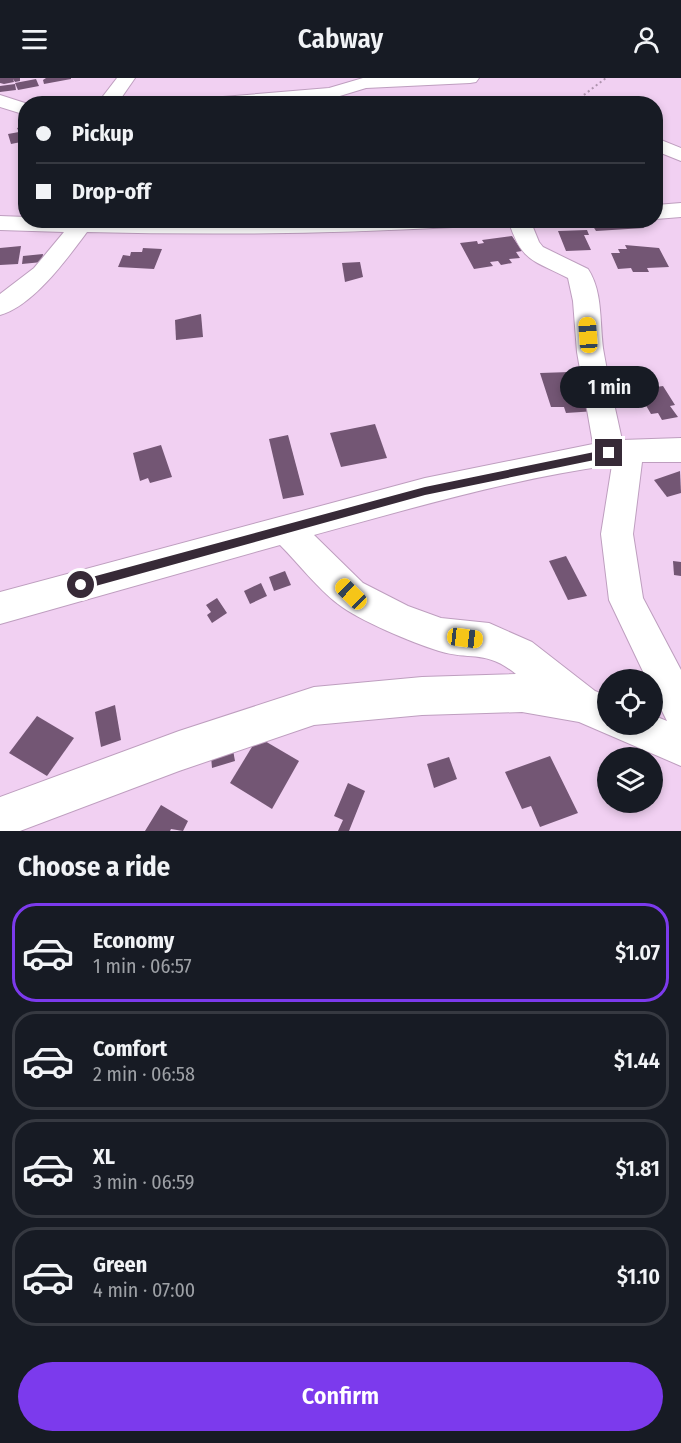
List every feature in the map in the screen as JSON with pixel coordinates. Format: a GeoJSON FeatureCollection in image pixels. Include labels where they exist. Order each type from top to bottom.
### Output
{"type":"FeatureCollection","features":[{"type":"Feature","properties":{"kind":"street"},"geometry":{"type":"LineString","coordinates":[[112,96],[126,78]]}},
{"type":"Feature","properties":{"kind":"street"},"geometry":{"type":"LineString","coordinates":[[288,96],[330,93],[365,83],[470,78]]}},
{"type":"Feature","properties":{"kind":"street"},"geometry":{"type":"LineString","coordinates":[[421,96],[424,89],[438,81]]}},
{"type":"Feature","properties":{"kind":"street"},"geometry":{"type":"LineString","coordinates":[[0,101],[18,107]]}},
{"type":"Feature","properties":{"kind":"street"},"geometry":{"type":"LineString","coordinates":[[0,122],[18,117]]}},
{"type":"Feature","properties":{"kind":"street"},"geometry":{"type":"LineString","coordinates":[[663,147],[681,155]]}},
{"type":"Feature","properties":{"kind":"street"},"geometry":{"type":"LineString","coordinates":[[663,211],[681,210]]}},
{"type":"Feature","properties":{"kind":"street"},"geometry":{"type":"LineString","coordinates":[[0,223],[18,223]]}},
{"type":"Feature","properties":{"kind":"street"},"geometry":{"type":"LineString","coordinates":[[0,307],[43,273],[79,228]]}},
{"type":"Feature","properties":{"kind":"street"},"geometry":{"type":"LineString","coordinates":[[522,228],[528,245],[535,252],[579,274],[586,301],[590,352],[619,452],[617,534],[626,600],[681,709]]}},
{"type":"Feature","properties":{"kind":"street"},"geometry":{"type":"LineString","coordinates":[[0,608],[425,491],[619,452],[681,450]]}},
{"type":"Feature","properties":{"kind":"street"},"geometry":{"type":"LineString","coordinates":[[286,530],[351,594],[396,617],[441,634],[489,640],[519,654],[595,710]]}},
{"type":"Feature","properties":{"kind":"street"},"geometry":{"type":"LineString","coordinates":[[0,818],[179,751],[314,706],[422,696],[522,693],[595,710]]}},
{"type":"Feature","properties":{"kind":"street"},"geometry":{"type":"LineString","coordinates":[[654,735],[681,746]]}},
{"type":"Feature","properties":{"kind":"path"},"geometry":{"type":"LineString","coordinates":[[582,96],[606,78]]}},
{"type":"Feature","properties":{"kind":"building"},"geometry":{"type":"Polygon","coordinates":[[[0,78],[20,78],[20,81],[15,82],[13,79],[14,82],[4,84],[0,83],[0,78]]]}},
{"type":"Feature","properties":{"kind":"building"},"geometry":{"type":"Polygon","coordinates":[[[46,78],[71,79],[44,84],[43,80],[46,78]]]}},
{"type":"Feature","properties":{"kind":"building"},"geometry":{"type":"Polygon","coordinates":[[[36,79],[39,86],[18,90],[15,83],[36,79]]]}},
{"type":"Feature","properties":{"kind":"building"},"geometry":{"type":"Polygon","coordinates":[[[15,84],[16,90],[0,92],[0,86],[15,84]]]}},
{"type":"Feature","properties":{"kind":"building"},"geometry":{"type":"Polygon","coordinates":[[[18,132],[18,143],[11,144],[8,134],[18,132]]]}},
{"type":"Feature","properties":{"kind":"building"},"geometry":{"type":"Polygon","coordinates":[[[594,228],[644,228],[596,231],[594,228]]]}},
{"type":"Feature","properties":{"kind":"building"},"geometry":{"type":"Polygon","coordinates":[[[587,230],[589,235],[584,235],[591,250],[566,251],[558,231],[587,230]]]}},
{"type":"Feature","properties":{"kind":"building"},"geometry":{"type":"Polygon","coordinates":[[[512,236],[522,251],[516,252],[520,258],[509,259],[512,263],[501,265],[498,261],[490,262],[493,266],[474,269],[460,243],[477,241],[478,244],[484,243],[482,240],[512,236]]]}},
{"type":"Feature","properties":{"kind":"building"},"geometry":{"type":"Polygon","coordinates":[[[625,245],[659,248],[669,267],[647,268],[649,272],[633,272],[631,268],[618,269],[611,253],[620,253],[618,249],[627,249],[625,245]]]}},
{"type":"Feature","properties":{"kind":"building"},"geometry":{"type":"Polygon","coordinates":[[[21,246],[18,264],[0,265],[0,248],[21,246]]]}},
{"type":"Feature","properties":{"kind":"building"},"geometry":{"type":"Polygon","coordinates":[[[143,248],[162,249],[154,269],[118,267],[123,255],[130,256],[131,252],[142,252],[143,248]]]}},
{"type":"Feature","properties":{"kind":"building"},"geometry":{"type":"Polygon","coordinates":[[[43,254],[42,262],[22,264],[23,256],[43,254]]]}},
{"type":"Feature","properties":{"kind":"building"},"geometry":{"type":"Polygon","coordinates":[[[360,262],[363,277],[345,282],[342,263],[360,262]]]}},
{"type":"Feature","properties":{"kind":"building"},"geometry":{"type":"Polygon","coordinates":[[[201,314],[203,337],[176,340],[175,320],[201,314]]]}},
{"type":"Feature","properties":{"kind":"building"},"geometry":{"type":"Polygon","coordinates":[[[570,372],[572,378],[584,377],[596,411],[566,413],[564,407],[551,407],[540,373],[570,372]]]}},
{"type":"Feature","properties":{"kind":"building"},"geometry":{"type":"Polygon","coordinates":[[[663,386],[675,405],[670,406],[678,417],[662,420],[658,413],[651,414],[637,390],[663,386]]]}},
{"type":"Feature","properties":{"kind":"building"},"geometry":{"type":"Polygon","coordinates":[[[375,424],[387,458],[341,467],[330,433],[375,424]]]}},
{"type":"Feature","properties":{"kind":"building"},"geometry":{"type":"Polygon","coordinates":[[[288,435],[304,495],[283,499],[269,439],[288,435]]]}},
{"type":"Feature","properties":{"kind":"building"},"geometry":{"type":"Polygon","coordinates":[[[161,445],[172,477],[150,483],[148,478],[140,481],[133,453],[161,445]]]}},
{"type":"Feature","properties":{"kind":"building"},"geometry":{"type":"Polygon","coordinates":[[[680,471],[681,493],[667,497],[654,480],[680,471]]]}},
{"type":"Feature","properties":{"kind":"building"},"geometry":{"type":"Polygon","coordinates":[[[566,556],[587,596],[568,600],[549,561],[566,556]]]}},
{"type":"Feature","properties":{"kind":"building"},"geometry":{"type":"Polygon","coordinates":[[[673,561],[681,562],[681,576],[674,575],[673,561]]]}},
{"type":"Feature","properties":{"kind":"building"},"geometry":{"type":"Polygon","coordinates":[[[285,571],[291,585],[274,591],[269,577],[285,571]]]}},
{"type":"Feature","properties":{"kind":"building"},"geometry":{"type":"Polygon","coordinates":[[[261,583],[267,596],[250,604],[244,591],[261,583]]]}},
{"type":"Feature","properties":{"kind":"building"},"geometry":{"type":"Polygon","coordinates":[[[217,598],[227,613],[212,623],[207,615],[211,612],[206,605],[217,598]]]}},
{"type":"Feature","properties":{"kind":"building"},"geometry":{"type":"Polygon","coordinates":[[[115,705],[121,740],[101,747],[95,712],[115,705]]]}},
{"type":"Feature","properties":{"kind":"building"},"geometry":{"type":"Polygon","coordinates":[[[37,716],[74,738],[47,776],[9,753],[37,716]]]}},
{"type":"Feature","properties":{"kind":"building"},"geometry":{"type":"Polygon","coordinates":[[[258,737],[299,761],[272,809],[230,783],[258,737]]]}},
{"type":"Feature","properties":{"kind":"building"},"geometry":{"type":"Polygon","coordinates":[[[233,750],[235,761],[212,768],[211,756],[233,750]]]}},
{"type":"Feature","properties":{"kind":"building"},"geometry":{"type":"Polygon","coordinates":[[[550,756],[578,813],[540,827],[531,806],[522,809],[505,772],[550,756]]]}},
{"type":"Feature","properties":{"kind":"building"},"geometry":{"type":"Polygon","coordinates":[[[449,757],[457,779],[434,788],[427,764],[449,757]]]}},
{"type":"Feature","properties":{"kind":"building"},"geometry":{"type":"Polygon","coordinates":[[[348,783],[365,791],[349,831],[338,831],[343,820],[334,816],[348,783]]]}},
{"type":"Feature","properties":{"kind":"building"},"geometry":{"type":"Polygon","coordinates":[[[161,805],[188,821],[183,831],[171,829],[170,831],[145,831],[161,805]]]}},
{"type":"Feature","properties":{"kind":"route"},"geometry":{"type":"LineString","coordinates":[[81,585],[425,491],[609,453]]}}]}
